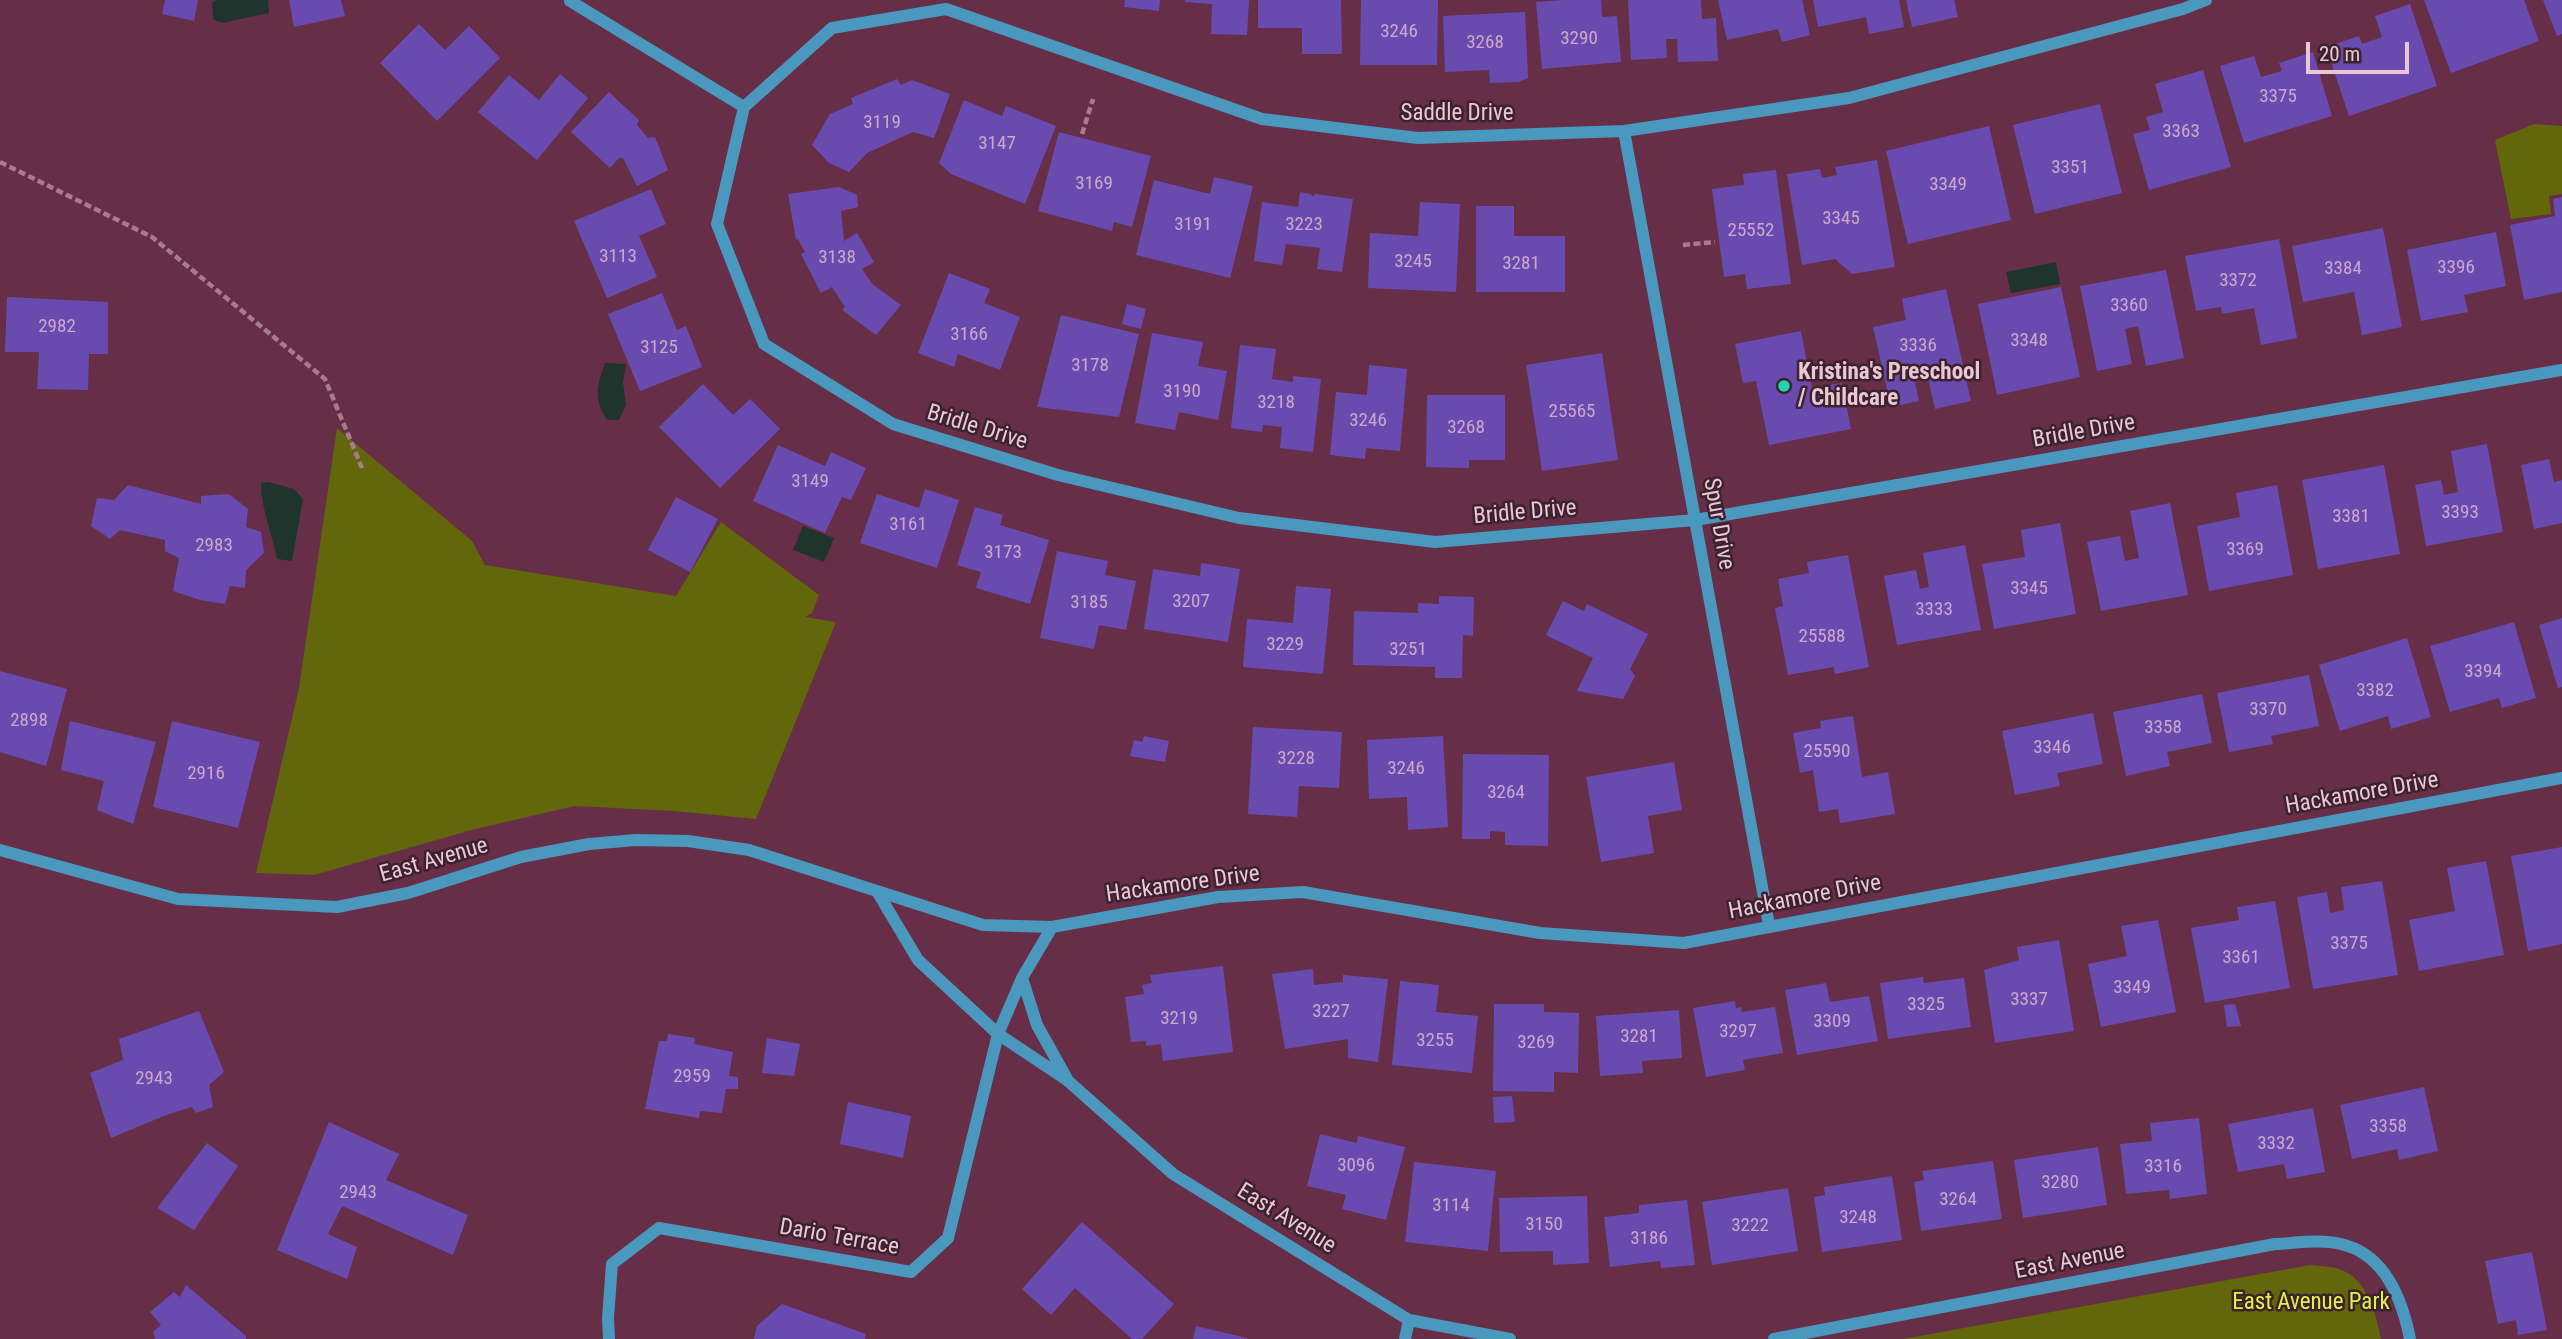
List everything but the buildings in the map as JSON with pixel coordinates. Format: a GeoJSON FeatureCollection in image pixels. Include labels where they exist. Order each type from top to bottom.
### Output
{"type":"FeatureCollection","features":[{"type":"Feature","properties":{"kind":"street","name":"Saddle Drive"},"geometry":{"type":"LineString","coordinates":[[744,107],[832,28],[946,9],[1262,119],[1418,138],[1624,131],[1849,98],[2206,0]]}},
{"type":"Feature","properties":{"kind":"street"},"geometry":{"type":"LineString","coordinates":[[570,1],[744,107]]}},
{"type":"Feature","properties":{"kind":"street","name":"Bridle Drive"},"geometry":{"type":"LineString","coordinates":[[744,107],[717,224],[764,344],[893,424],[1058,475],[1238,518],[1435,542],[1696,520],[2562,370]]}},
{"type":"Feature","properties":{"kind":"street","name":"Spur Drive"},"geometry":{"type":"LineString","coordinates":[[1624,131],[1769,925]]}},
{"type":"Feature","properties":{"kind":"street","name":"Hackamore Drive"},"geometry":{"type":"LineString","coordinates":[[1052,927],[1218,897],[1303,892],[1540,933],[1684,943],[2562,778]]}},
{"type":"Feature","properties":{"kind":"street","name":"East Avenue"},"geometry":{"type":"LineString","coordinates":[[0,850],[178,899],[337,907],[408,893],[521,857],[589,844],[636,840],[688,841],[749,850],[983,925],[1052,927]]}},
{"type":"Feature","properties":{"kind":"street","name":"East Avenue"},"geometry":{"type":"LineString","coordinates":[[878,893],[918,960],[998,1034],[1067,1080],[1173,1174],[1409,1320],[1510,1339]]}},
{"type":"Feature","properties":{"kind":"street"},"geometry":{"type":"LineString","coordinates":[[1022,978],[1052,927]]}},
{"type":"Feature","properties":{"kind":"street","name":"East Avenue"},"geometry":{"type":"LineString","coordinates":[[1022,978],[1037,1025],[1067,1080]]}},
{"type":"Feature","properties":{"kind":"street","name":"Dario Terrace"},"geometry":{"type":"LineString","coordinates":[[608,1339],[612,1264],[659,1228],[911,1272],[948,1238],[998,1034],[1022,978]]}},
{"type":"Feature","properties":{"kind":"street","name":"East Avenue"},"geometry":{"type":"LineString","coordinates":[[1774,1339],[2275,1244],[2308,1242],[2341,1244],[2373,1258],[2392,1285],[2407,1323],[2410,1339]]}},
{"type":"Feature","properties":{"kind":"street"},"geometry":{"type":"LineString","coordinates":[[1405,1339],[1409,1320]]}},
{"type":"Feature","properties":{"kind":"path"},"geometry":{"type":"LineString","coordinates":[[1082,134],[1093,99]]}},
{"type":"Feature","properties":{"kind":"path"},"geometry":{"type":"LineString","coordinates":[[0,162],[152,237],[325,379],[362,468]]}},
{"type":"Feature","properties":{"kind":"path"},"geometry":{"type":"LineString","coordinates":[[1683,245],[1715,242]]}},
{"type":"Feature","properties":{"kind":"green space"},"geometry":{"type":"Polygon","coordinates":[[[2534,124],[2562,126],[2562,194],[2549,196],[2551,214],[2511,219],[2495,140],[2534,124]]]}},
{"type":"Feature","properties":{"kind":"green space"},"geometry":{"type":"Polygon","coordinates":[[[337,428],[472,541],[485,565],[676,596],[721,522],[819,595],[812,613],[805,617],[836,622],[756,819],[674,811],[575,806],[475,829],[314,875],[256,873],[299,688],[337,428]]]}},
{"type":"Feature","properties":{"kind":"green space","name":"East Avenue Park"},"geometry":{"type":"Polygon","coordinates":[[[2310,1265],[2339,1269],[2357,1280],[2369,1298],[2381,1339],[1903,1339],[2310,1265]]]}},
{"type":"Feature","properties":{"kind":"shaded area"},"geometry":{"type":"Polygon","coordinates":[[[268,0],[269,13],[222,23],[213,19],[212,2],[268,0]]]}},
{"type":"Feature","properties":{"kind":"shaded area"},"geometry":{"type":"Polygon","coordinates":[[[2056,262],[2060,284],[2011,293],[2006,272],[2056,262]]]}},
{"type":"Feature","properties":{"kind":"shaded area"},"geometry":{"type":"Polygon","coordinates":[[[605,363],[626,364],[623,382],[626,405],[619,420],[607,420],[598,398],[598,385],[605,363]]]}},
{"type":"Feature","properties":{"kind":"shaded area"},"geometry":{"type":"Polygon","coordinates":[[[268,482],[294,489],[303,499],[292,561],[277,559],[261,493],[261,483],[268,482]]]}},
{"type":"Feature","properties":{"kind":"shaded area"},"geometry":{"type":"Polygon","coordinates":[[[803,526],[834,538],[824,562],[793,550],[803,526]]]}},
{"type":"Feature","properties":{"kind":"place","name":"Kristina's Preschool / Childcare"},"geometry":{"type":"Point","coordinates":[1784,386]}}]}
